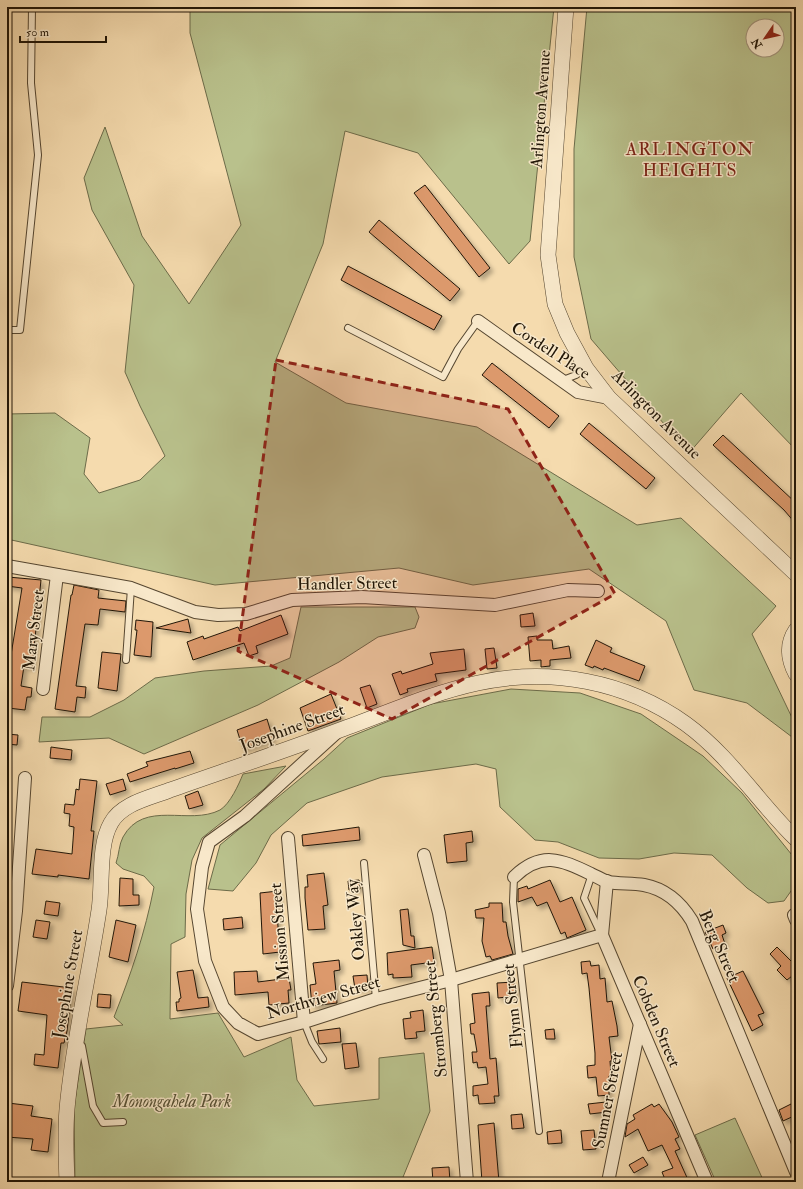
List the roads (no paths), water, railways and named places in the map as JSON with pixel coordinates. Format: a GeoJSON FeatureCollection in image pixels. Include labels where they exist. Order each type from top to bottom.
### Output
{"type":"FeatureCollection","features":[{"type":"Feature","properties":{"kind":"street","name":"Arlington Avenue"},"geometry":{"type":"LineString","coordinates":[[566,7],[548,255],[555,304],[567,333],[586,368],[609,398],[796,574]]}},
{"type":"Feature","properties":{"kind":"street","name":"Cordell Place"},"geometry":{"type":"LineString","coordinates":[[478,321],[578,392],[609,398]]}},
{"type":"Feature","properties":{"kind":"street","name":"Handler Street"},"geometry":{"type":"LineString","coordinates":[[7,566],[131,588],[157,596],[195,612],[218,615],[246,614],[292,600],[362,597],[495,605],[568,590],[598,591]]}},
{"type":"Feature","properties":{"kind":"street","name":"Mary Street"},"geometry":{"type":"LineString","coordinates":[[43,689],[57,575]]}},
{"type":"Feature","properties":{"kind":"street"},"geometry":{"type":"LineString","coordinates":[[796,630],[790,642],[796,674]]}},
{"type":"Feature","properties":{"kind":"street","name":"Josephine Street"},"geometry":{"type":"LineString","coordinates":[[66,1182],[67,1110],[78,1026],[99,909],[104,844],[111,823],[120,812],[136,803],[458,688],[492,680],[541,676],[592,682],[638,697],[660,707],[686,724],[717,750],[796,839]]}},
{"type":"Feature","properties":{"kind":"street","name":"Northview Street"},"geometry":{"type":"LineString","coordinates":[[339,730],[245,816],[209,842],[202,867],[197,909],[205,961],[223,1007],[238,1023],[258,1034],[304,1022],[376,999],[521,960],[602,935]]}},
{"type":"Feature","properties":{"kind":"street"},"geometry":{"type":"LineString","coordinates":[[7,986],[16,911],[25,778]]}},
{"type":"Feature","properties":{"kind":"street","name":"Mission Street"},"geometry":{"type":"LineString","coordinates":[[288,838],[304,1022]]}},
{"type":"Feature","properties":{"kind":"street","name":"Stromberg Street"},"geometry":{"type":"LineString","coordinates":[[424,855],[439,913],[451,980],[467,1182]]}},
{"type":"Feature","properties":{"kind":"street","name":"Berg Street"},"geometry":{"type":"LineString","coordinates":[[514,878],[525,867],[538,861],[556,859],[607,882],[645,885],[661,891],[684,908],[692,921],[796,1172]]}},
{"type":"Feature","properties":{"kind":"street"},"geometry":{"type":"LineString","coordinates":[[602,935],[607,882]]}},
{"type":"Feature","properties":{"kind":"street","name":"Cobden Street"},"geometry":{"type":"LineString","coordinates":[[602,935],[707,1182]]}},
{"type":"Feature","properties":{"kind":"street","name":"Sumner Street"},"geometry":{"type":"LineString","coordinates":[[608,1182],[640,1024]]}},
{"type":"Feature","properties":{"kind":"lane"},"geometry":{"type":"LineString","coordinates":[[7,330],[20,330],[38,155],[30,83],[32,7]]}},
{"type":"Feature","properties":{"kind":"lane"},"geometry":{"type":"LineString","coordinates":[[348,328],[443,377],[458,349],[478,321]]}},
{"type":"Feature","properties":{"kind":"lane"},"geometry":{"type":"LineString","coordinates":[[560,380],[576,375],[586,368]]}},
{"type":"Feature","properties":{"kind":"lane"},"geometry":{"type":"LineString","coordinates":[[126,660],[131,588]]}},
{"type":"Feature","properties":{"kind":"lane","name":"Oakley Way"},"geometry":{"type":"LineString","coordinates":[[364,863],[376,999]]}},
{"type":"Feature","properties":{"kind":"lane","name":"Cobden Street"},"geometry":{"type":"LineString","coordinates":[[592,874],[584,898],[602,935]]}},
{"type":"Feature","properties":{"kind":"lane","name":"Flynn Street"},"geometry":{"type":"LineString","coordinates":[[514,878],[514,902],[539,1131]]}},
{"type":"Feature","properties":{"kind":"lane"},"geometry":{"type":"LineString","coordinates":[[304,1022],[312,1042],[322,1059]]}},
{"type":"Feature","properties":{"kind":"lane"},"geometry":{"type":"LineString","coordinates":[[82,1046],[93,1106],[103,1122],[123,1122]]}},
{"type":"Feature","properties":{"kind":"district","name":"ARLINGTON HEIGHTS"},"geometry":{"type":"Point","coordinates":[690,159]}},
{"type":"Feature","properties":{"kind":"park label","name":"Monongahela Park"},"geometry":{"type":"Point","coordinates":[172,1101]}}]}
